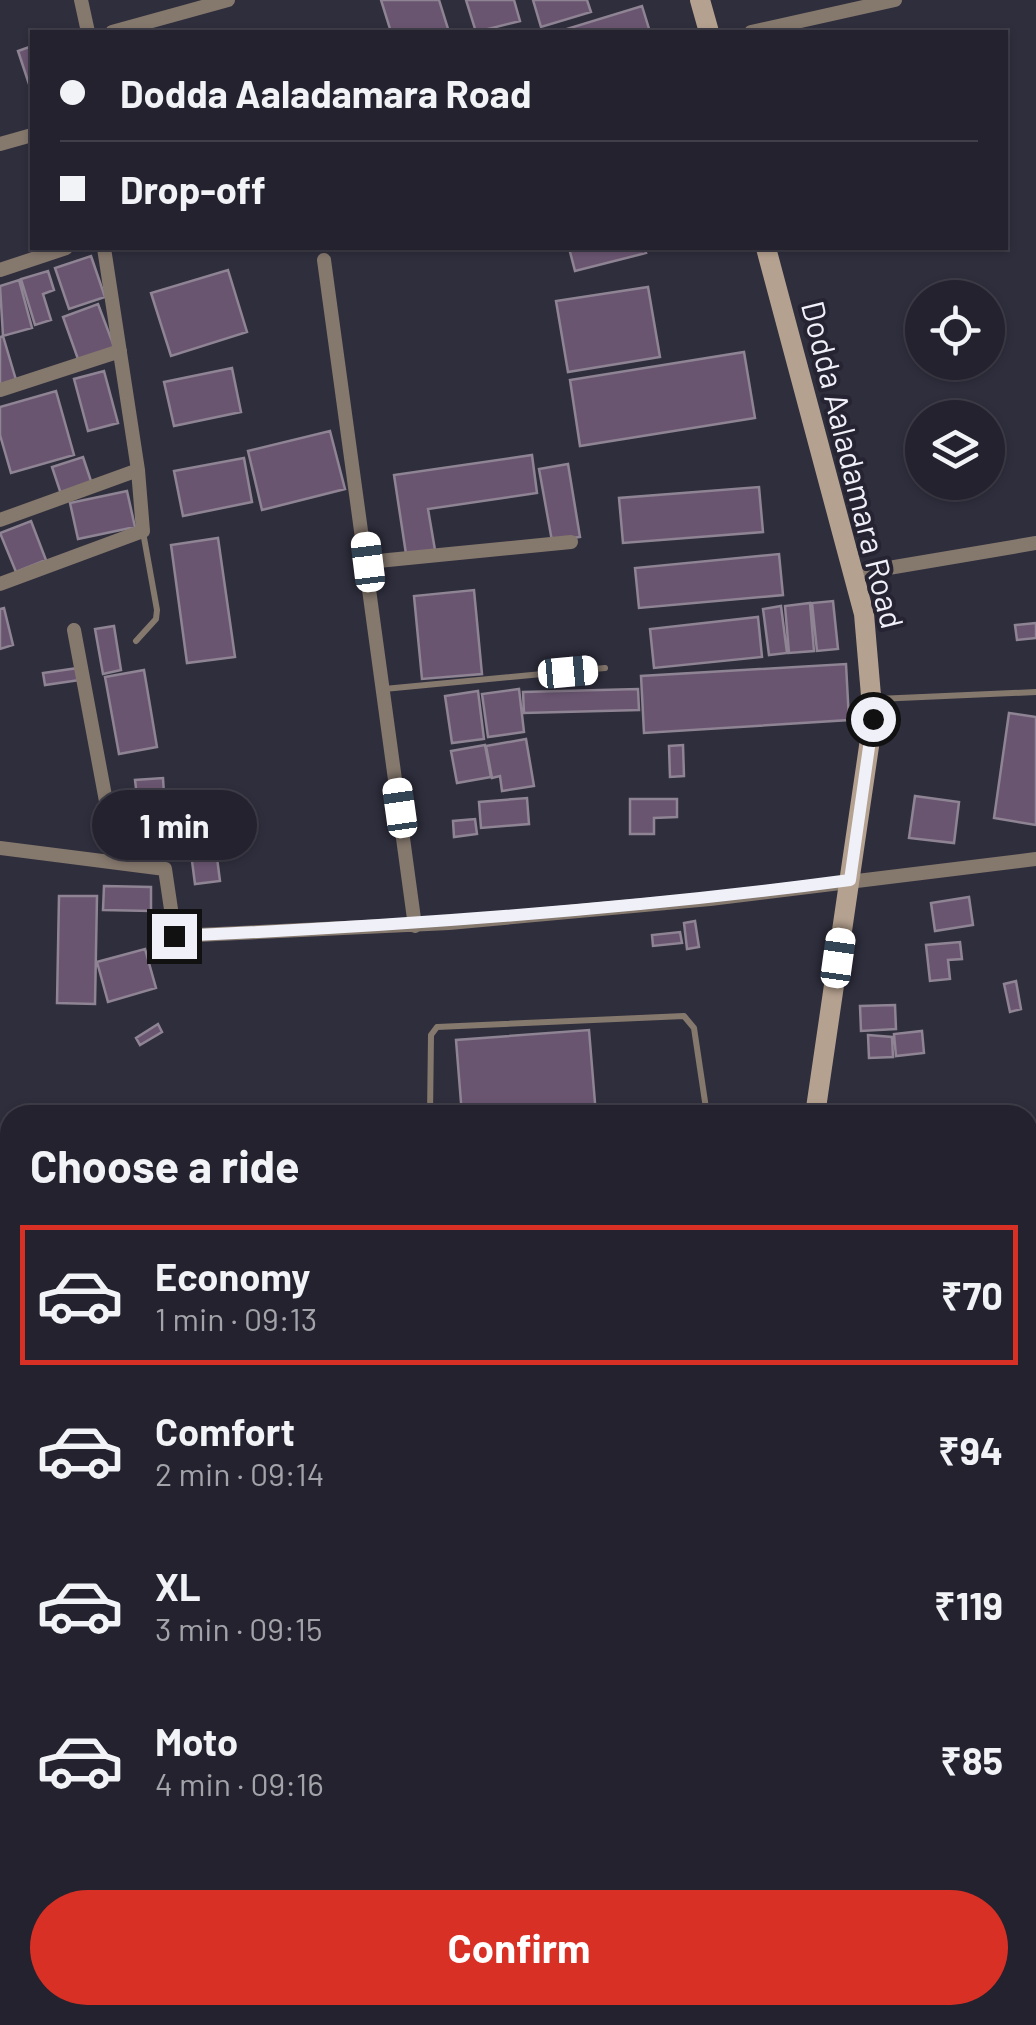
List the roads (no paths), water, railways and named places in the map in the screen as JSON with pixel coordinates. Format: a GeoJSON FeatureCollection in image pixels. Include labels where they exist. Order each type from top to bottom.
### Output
{"type":"FeatureCollection","features":[{"type":"Feature","properties":{"kind":"main road"},"geometry":{"type":"LineString","coordinates":[[700,0],[708,30]]}},
{"type":"Feature","properties":{"kind":"main road","name":"Dodda Aaladamara Road"},"geometry":{"type":"LineString","coordinates":[[767,250],[864,614],[873,719],[816,1105]]}},
{"type":"Feature","properties":{"kind":"street"},"geometry":{"type":"LineString","coordinates":[[81,0],[88,30]]}},
{"type":"Feature","properties":{"kind":"street"},"geometry":{"type":"LineString","coordinates":[[119,30],[228,0]]}},
{"type":"Feature","properties":{"kind":"street"},"geometry":{"type":"LineString","coordinates":[[759,30],[895,0]]}},
{"type":"Feature","properties":{"kind":"street"},"geometry":{"type":"LineString","coordinates":[[0,144],[30,136]]}},
{"type":"Feature","properties":{"kind":"street"},"geometry":{"type":"LineString","coordinates":[[0,270],[60,250]]}},
{"type":"Feature","properties":{"kind":"street"},"geometry":{"type":"LineString","coordinates":[[0,584],[143,530],[138,470],[104,250]]}},
{"type":"Feature","properties":{"kind":"street"},"geometry":{"type":"LineString","coordinates":[[324,260],[368,562],[414,926]]}},
{"type":"Feature","properties":{"kind":"street"},"geometry":{"type":"LineString","coordinates":[[0,390],[120,350]]}},
{"type":"Feature","properties":{"kind":"street"},"geometry":{"type":"LineString","coordinates":[[0,520],[138,470]]}},
{"type":"Feature","properties":{"kind":"street"},"geometry":{"type":"LineString","coordinates":[[368,562],[572,542]]}},
{"type":"Feature","properties":{"kind":"street"},"geometry":{"type":"LineString","coordinates":[[853,574],[1036,542]]}},
{"type":"Feature","properties":{"kind":"street"},"geometry":{"type":"LineString","coordinates":[[74,630],[117,860]]}},
{"type":"Feature","properties":{"kind":"street"},"geometry":{"type":"LineString","coordinates":[[0,848],[165,869],[174,936],[414,926],[710,899],[1036,859]]}},
{"type":"Feature","properties":{"kind":"lane"},"geometry":{"type":"LineString","coordinates":[[136,641],[156,619],[157,610],[143,530]]}},
{"type":"Feature","properties":{"kind":"lane"},"geometry":{"type":"LineString","coordinates":[[384,689],[605,668]]}},
{"type":"Feature","properties":{"kind":"lane"},"geometry":{"type":"LineString","coordinates":[[871,699],[1036,692]]}},
{"type":"Feature","properties":{"kind":"lane"},"geometry":{"type":"LineString","coordinates":[[430,1105],[430,1035],[442,1026],[684,1016],[694,1028],[706,1105]]}}]}
